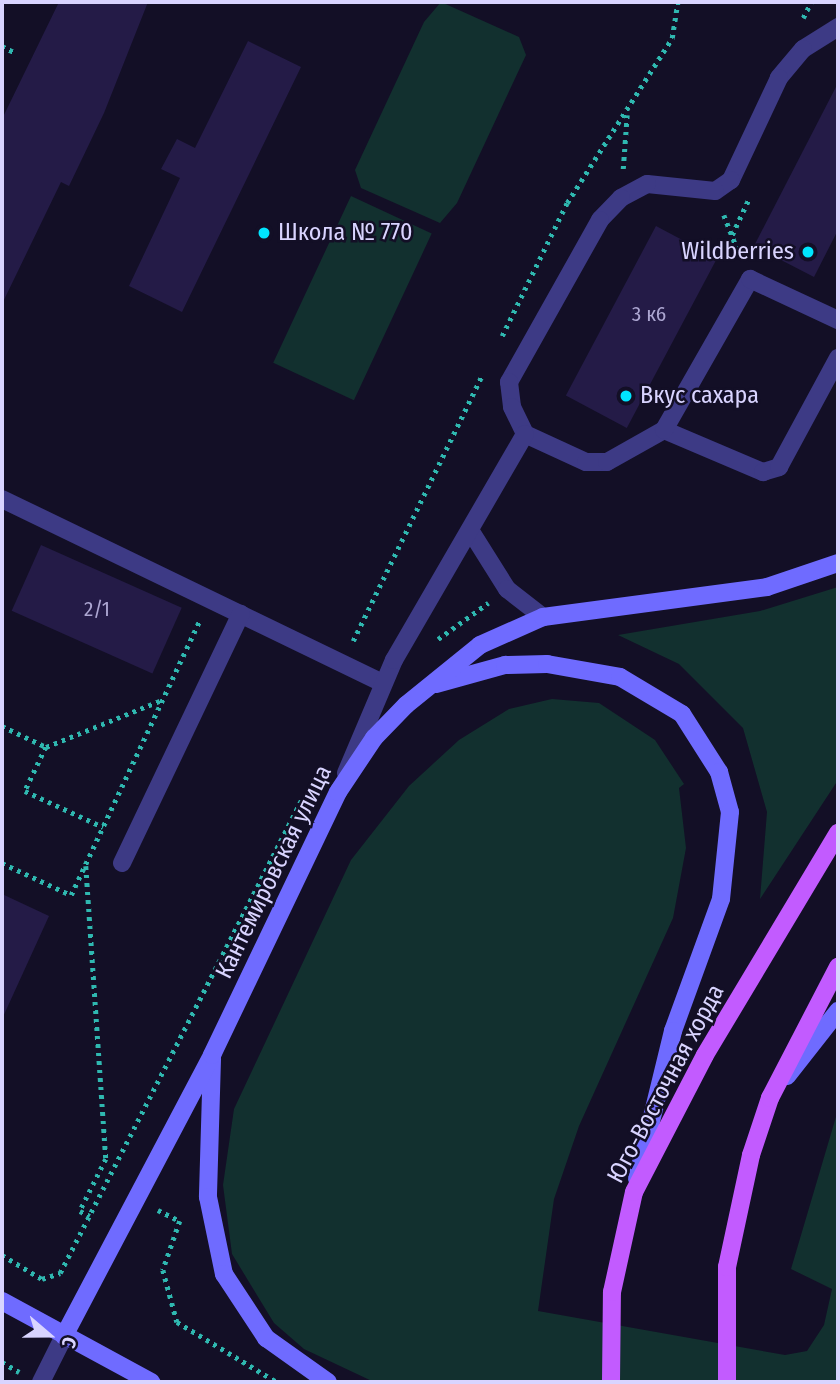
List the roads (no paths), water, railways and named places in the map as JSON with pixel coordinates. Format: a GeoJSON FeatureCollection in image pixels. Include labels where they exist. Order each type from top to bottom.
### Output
{"type":"FeatureCollection","features":[{"type":"Feature","properties":{"kind":"main road","name":"Кантемировская улица"},"geometry":{"type":"LineString","coordinates":[[64,1336],[212,1055],[338,792],[374,738],[426,688],[480,645],[543,617],[767,587],[838,563]]}},
{"type":"Feature","properties":{"kind":"main road"},"geometry":{"type":"LineString","coordinates":[[426,688],[505,665],[547,664],[620,677],[682,714],[719,772],[730,824],[721,899],[673,1031],[634,1192]]}},
{"type":"Feature","properties":{"kind":"main road","name":"Юго-Восточная хорда"},"geometry":{"type":"LineString","coordinates":[[611,1382],[612,1292],[634,1192],[705,1055],[838,833]]}},
{"type":"Feature","properties":{"kind":"main road"},"geometry":{"type":"LineString","coordinates":[[727,1382],[724,1326],[736,1211],[770,1098],[838,967]]}},
{"type":"Feature","properties":{"kind":"main road"},"geometry":{"type":"LineString","coordinates":[[770,1098],[838,1011]]}},
{"type":"Feature","properties":{"kind":"main road"},"geometry":{"type":"LineString","coordinates":[[212,1055],[208,1197],[224,1274],[266,1338],[328,1382]]}},
{"type":"Feature","properties":{"kind":"main road"},"geometry":{"type":"LineString","coordinates":[[2,1301],[151,1382]]}},
{"type":"Feature","properties":{"kind":"lane"},"geometry":{"type":"LineString","coordinates":[[338,792],[383,683],[525,434],[509,382],[600,220],[621,198],[648,184],[713,199],[731,180],[779,78],[803,48],[838,27]]}},
{"type":"Feature","properties":{"kind":"lane"},"geometry":{"type":"LineString","coordinates":[[525,434],[586,462],[607,462],[664,430],[750,279],[838,320]]}},
{"type":"Feature","properties":{"kind":"lane"},"geometry":{"type":"LineString","coordinates":[[664,430],[763,472],[779,467],[838,358]]}},
{"type":"Feature","properties":{"kind":"lane"},"geometry":{"type":"LineString","coordinates":[[2,499],[383,683]]}},
{"type":"Feature","properties":{"kind":"lane"},"geometry":{"type":"LineString","coordinates":[[470,530],[507,589],[543,617]]}},
{"type":"Feature","properties":{"kind":"lane"},"geometry":{"type":"LineString","coordinates":[[122,863],[242,614]]}},
{"type":"Feature","properties":{"kind":"lane"},"geometry":{"type":"LineString","coordinates":[[41,1382],[64,1336]]}},
{"type":"Feature","properties":{"kind":"place","name":"Школа № 770"},"geometry":{"type":"Point","coordinates":[264,233]}},
{"type":"Feature","properties":{"kind":"place","name":"Wildberries"},"geometry":{"type":"Point","coordinates":[808,252]}},
{"type":"Feature","properties":{"kind":"place","name":"Вкус сахара"},"geometry":{"type":"Point","coordinates":[626,396]}}]}
